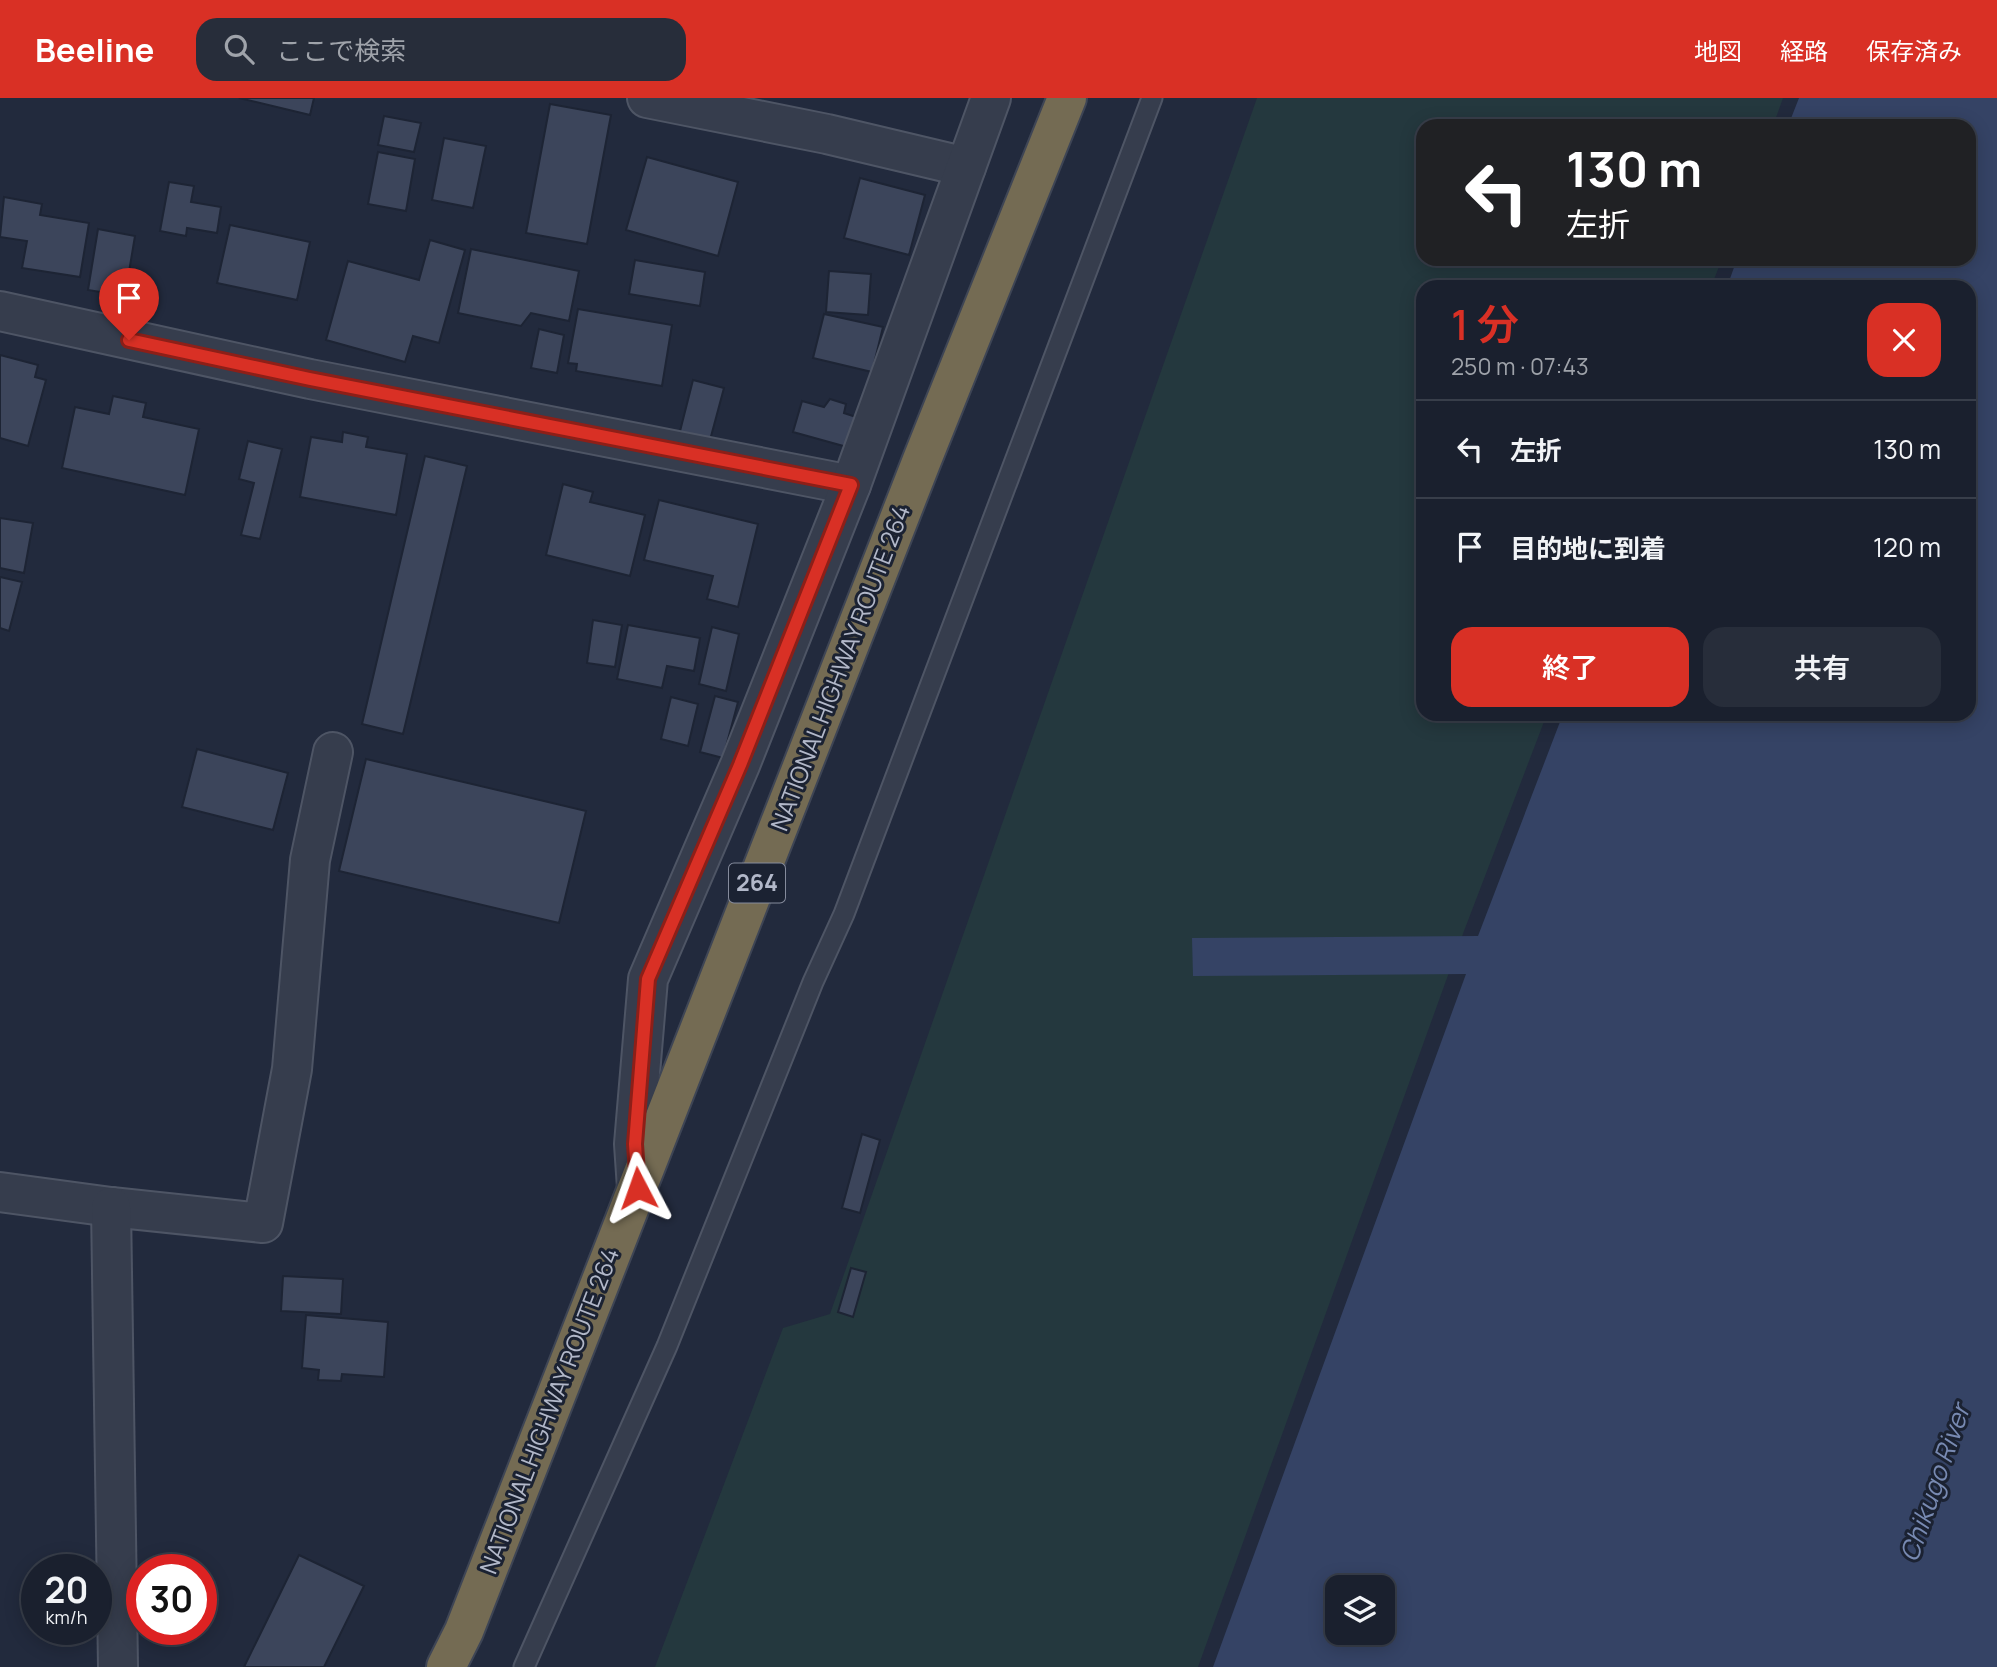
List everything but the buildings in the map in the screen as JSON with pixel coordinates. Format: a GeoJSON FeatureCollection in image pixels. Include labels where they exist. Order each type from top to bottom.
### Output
{"type":"FeatureCollection","features":[{"type":"Feature","properties":{"kind":"highway","name":"NATIONAL HIGHWAY ROUTE 264"},"geometry":{"type":"LineString","coordinates":[[446,1667],[464,1631],[922,460],[1067,98]]}},
{"type":"Feature","properties":{"kind":"street"},"geometry":{"type":"LineString","coordinates":[[647,98],[827,134],[965,167]]}},
{"type":"Feature","properties":{"kind":"street"},"geometry":{"type":"LineString","coordinates":[[638,1188],[635,1144],[648,979],[740,765],[851,485],[991,98]]}},
{"type":"Feature","properties":{"kind":"street"},"geometry":{"type":"LineString","coordinates":[[0,311],[310,379],[851,485]]}},
{"type":"Feature","properties":{"kind":"street"},"geometry":{"type":"LineString","coordinates":[[0,1192],[263,1223],[292,1069],[310,860],[333,752]]}},
{"type":"Feature","properties":{"kind":"street"},"geometry":{"type":"LineString","coordinates":[[111,1207],[118,1667]]}},
{"type":"Feature","properties":{"kind":"lane"},"geometry":{"type":"LineString","coordinates":[[524,1667],[667,1346],[813,982],[844,914],[1152,98]]}},
{"type":"Feature","properties":{"kind":"shaded area"},"geometry":{"type":"Polygon","coordinates":[[[1257,98],[1783,98],[1776,119],[1416,119],[1416,266],[1719,266],[1714,280],[1416,280],[1416,721],[1544,721],[1464,931],[1198,1667],[655,1667],[783,1328],[830,1314],[1257,98]]]}},
{"type":"Feature","properties":{"kind":"water","name":"Chikugo River"},"geometry":{"type":"Polygon","coordinates":[[[1799,98],[1997,98],[1997,1667],[1213,1667],[1466,974],[1193,976],[1192,938],[1478,936],[1560,721],[1976,721],[1976,280],[1730,280],[1734,266],[1976,266],[1976,119],[1791,119],[1799,98]]]}},
{"type":"Feature","properties":{"kind":"route"},"geometry":{"type":"LineString","coordinates":[[129,340],[310,379],[851,485],[740,765],[648,979],[635,1144],[638,1188]]}}]}
